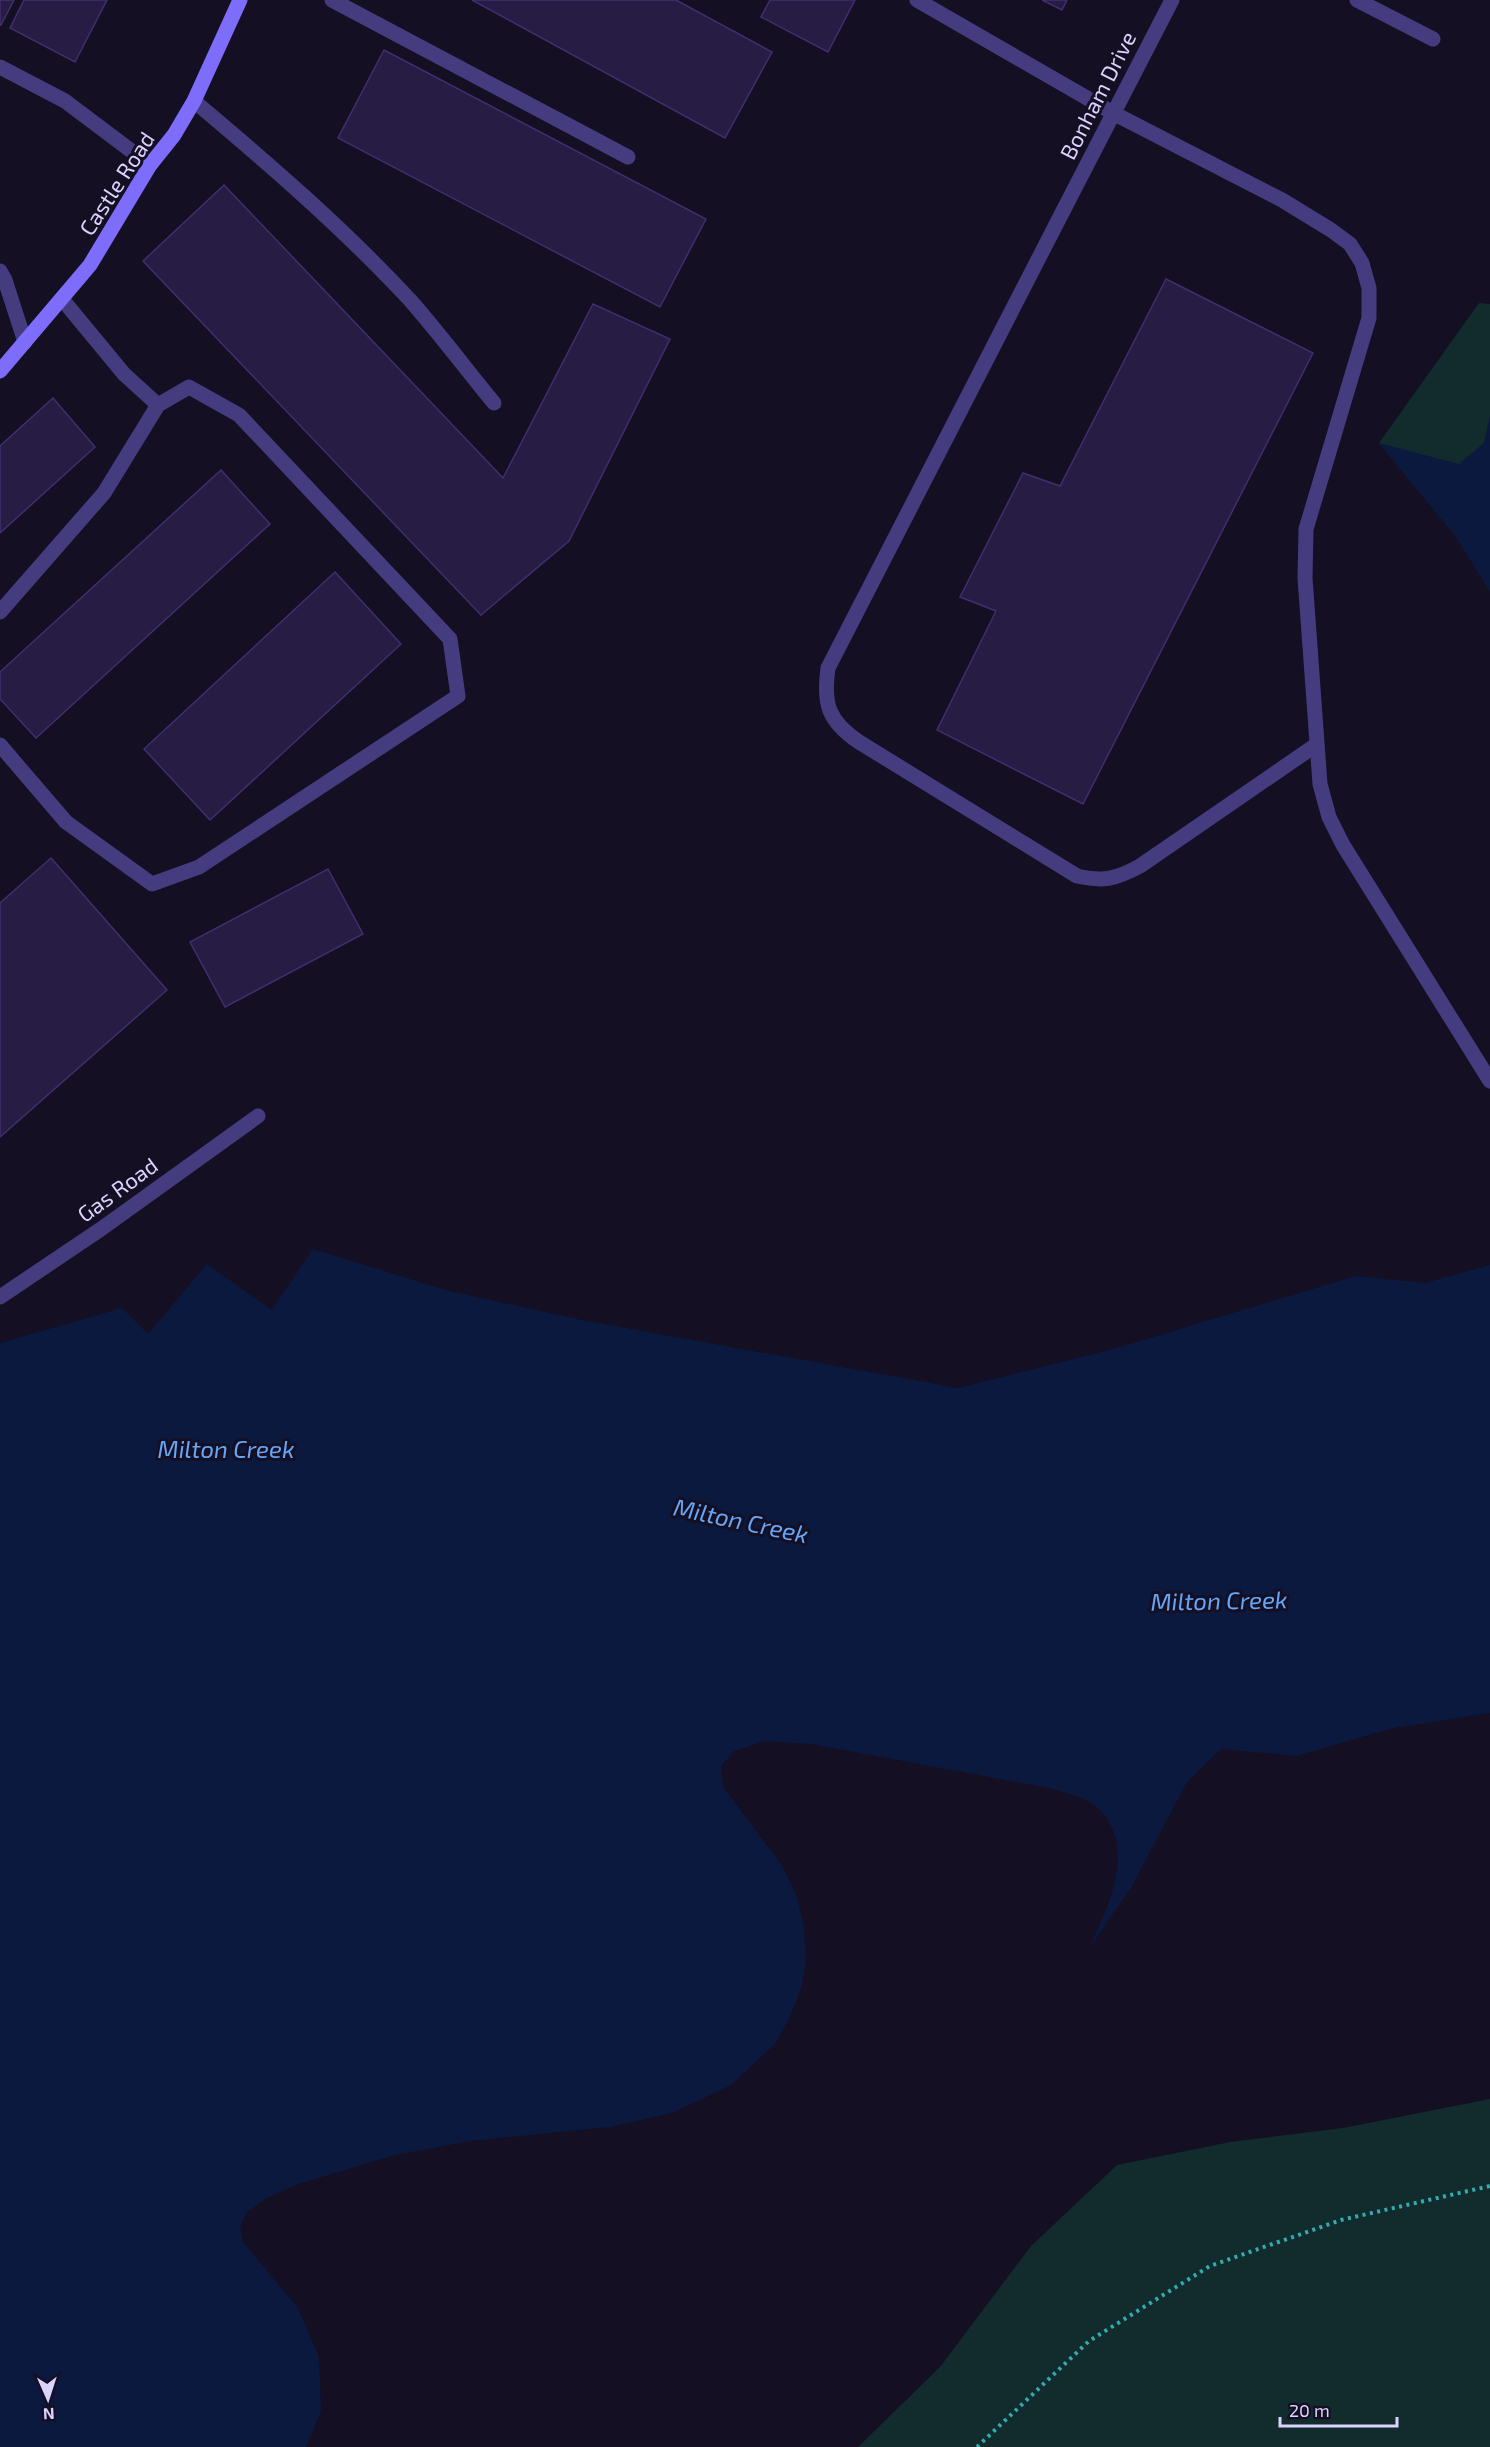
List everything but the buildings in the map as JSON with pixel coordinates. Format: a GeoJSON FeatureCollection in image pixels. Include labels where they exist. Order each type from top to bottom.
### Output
{"type":"FeatureCollection","features":[{"type":"Feature","properties":{"kind":"main road","name":"Castle Road"},"geometry":{"type":"LineString","coordinates":[[0,372],[90,265],[150,165],[174,135],[194,101],[240,0]]}},
{"type":"Feature","properties":{"kind":"street"},"geometry":{"type":"LineString","coordinates":[[332,0],[628,157]]}},
{"type":"Feature","properties":{"kind":"street"},"geometry":{"type":"LineString","coordinates":[[917,0],[1113,113],[1282,200],[1350,244],[1362,263],[1369,288],[1369,318],[1306,529],[1305,578],[1316,745],[1323,795],[1329,817],[1343,845],[1490,1081]]}},
{"type":"Feature","properties":{"kind":"street","name":"Bonham Drive"},"geometry":{"type":"LineString","coordinates":[[1172,0],[828,668],[825,688],[832,715],[842,731],[1077,876],[1095,880],[1118,878],[1140,866],[1316,745]]}},
{"type":"Feature","properties":{"kind":"street"},"geometry":{"type":"LineString","coordinates":[[1357,0],[1434,39]]}},
{"type":"Feature","properties":{"kind":"street"},"geometry":{"type":"LineString","coordinates":[[0,68],[65,101],[150,165]]}},
{"type":"Feature","properties":{"kind":"street"},"geometry":{"type":"LineString","coordinates":[[194,101],[353,241],[411,302],[494,403]]}},
{"type":"Feature","properties":{"kind":"street"},"geometry":{"type":"LineString","coordinates":[[0,271],[25,342]]}},
{"type":"Feature","properties":{"kind":"street"},"geometry":{"type":"LineString","coordinates":[[62,299],[124,374],[158,405]]}},
{"type":"Feature","properties":{"kind":"street"},"geometry":{"type":"LineString","coordinates":[[0,612],[104,493],[158,405],[189,387],[239,415],[450,639],[458,696],[199,867],[152,884],[66,822],[0,745]]}},
{"type":"Feature","properties":{"kind":"street","name":"Gas Road"},"geometry":{"type":"LineString","coordinates":[[0,1297],[101,1229],[258,1116]]}},
{"type":"Feature","properties":{"kind":"path"},"geometry":{"type":"LineString","coordinates":[[977,2447],[1089,2341],[1210,2266],[1341,2220],[1490,2186]]}},
{"type":"Feature","properties":{"kind":"green space"},"geometry":{"type":"Polygon","coordinates":[[[1479,303],[1490,304],[1490,591],[1455,535],[1379,443],[1479,303]]]}},
{"type":"Feature","properties":{"kind":"green space"},"geometry":{"type":"Polygon","coordinates":[[[1490,2099],[1490,2447],[858,2447],[940,2367],[1031,2246],[1117,2165],[1230,2142],[1343,2128],[1490,2099]]]}},
{"type":"Feature","properties":{"kind":"water"},"geometry":{"type":"Polygon","coordinates":[[[1490,415],[1490,591],[1455,535],[1379,443],[1459,464],[1484,443],[1490,415]]]}},
{"type":"Feature","properties":{"kind":"water","name":"Milton Creek"},"geometry":{"type":"Polygon","coordinates":[[[313,1249],[449,1291],[582,1320],[958,1388],[1117,1348],[1356,1276],[1425,1283],[1490,1265],[1490,1713],[1393,1728],[1296,1756],[1221,1749],[1187,1782],[1131,1888],[1089,1948],[1111,1897],[1118,1860],[1117,1843],[1111,1826],[1100,1810],[1089,1802],[1049,1788],[811,1744],[765,1741],[734,1751],[721,1766],[723,1787],[783,1867],[797,1897],[804,1928],[806,1959],[801,1989],[790,2017],[775,2044],[731,2085],[672,2113],[610,2127],[471,2141],[395,2155],[295,2185],[265,2199],[246,2213],[240,2227],[243,2242],[298,2308],[319,2357],[321,2411],[306,2447],[0,2447],[0,1343],[122,1308],[148,1334],[207,1264],[272,1310],[313,1249]]]}}]}
